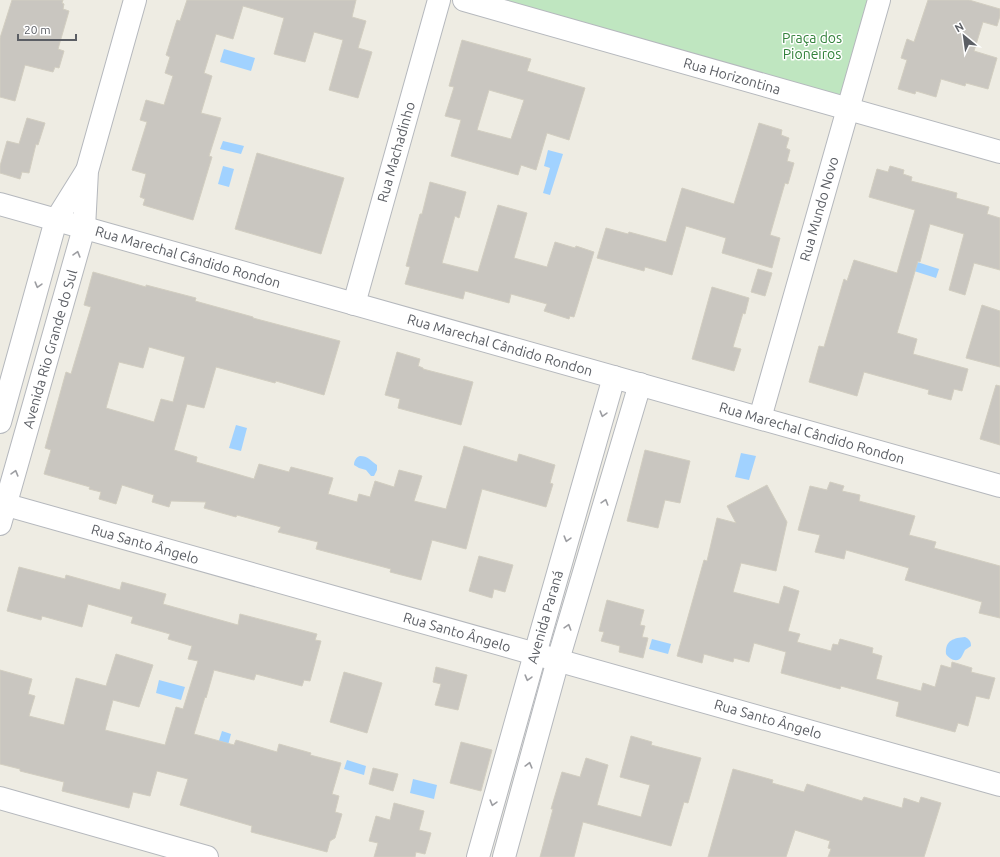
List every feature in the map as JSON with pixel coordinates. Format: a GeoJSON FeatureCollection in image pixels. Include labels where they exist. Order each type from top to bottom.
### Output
{"type":"FeatureCollection","features":[{"type":"Feature","properties":{"kind":"street","name":"Avenida Rio Grande do Sul"},"geometry":{"type":"LineString","coordinates":[[2,510],[84,228],[86,171],[135,0]]}},
{"type":"Feature","properties":{"kind":"street","name":"Rua Machadinho"},"geometry":{"type":"LineString","coordinates":[[354,304],[439,0]]}},
{"type":"Feature","properties":{"kind":"street","name":"Rua Horizontina"},"geometry":{"type":"LineString","coordinates":[[464,0],[1000,152]]}},
{"type":"Feature","properties":{"kind":"street","name":"Rua Mundo Novo"},"geometry":{"type":"LineString","coordinates":[[760,418],[879,0]]}},
{"type":"Feature","properties":{"kind":"street","name":"Avenida Rio Grande do Sul"},"geometry":{"type":"LineString","coordinates":[[0,422],[56,220],[86,171]]}},
{"type":"Feature","properties":{"kind":"street","name":"Rua Marechal Cândido Rondon"},"geometry":{"type":"LineString","coordinates":[[0,204],[1000,486]]}},
{"type":"Feature","properties":{"kind":"street","name":"Avenida Paraná"},"geometry":{"type":"LineString","coordinates":[[478,857],[614,377]]}},
{"type":"Feature","properties":{"kind":"street","name":"Avenida Paraná"},"geometry":{"type":"LineString","coordinates":[[504,857],[558,660],[640,384]]}},
{"type":"Feature","properties":{"kind":"street","name":"Rua Santo Ângelo"},"geometry":{"type":"LineString","coordinates":[[2,510],[558,660],[1000,785]]}},
{"type":"Feature","properties":{"kind":"street"},"geometry":{"type":"LineString","coordinates":[[0,798],[206,857]]}},
{"type":"Feature","properties":{"kind":"green space","name":"Praça dos Pioneiros"},"geometry":{"type":"Polygon","coordinates":[[[484,0],[874,0],[845,103],[484,0]]]}},
{"type":"Feature","properties":{"kind":"water"},"geometry":{"type":"Polygon","coordinates":[[[224,49],[255,58],[251,71],[220,62],[224,49]]]}},
{"type":"Feature","properties":{"kind":"water"},"geometry":{"type":"Polygon","coordinates":[[[223,141],[244,146],[241,154],[220,149],[223,141]]]}},
{"type":"Feature","properties":{"kind":"water"},"geometry":{"type":"Polygon","coordinates":[[[548,150],[563,154],[550,195],[543,193],[550,168],[544,166],[548,150]]]}},
{"type":"Feature","properties":{"kind":"water"},"geometry":{"type":"Polygon","coordinates":[[[223,166],[234,169],[229,187],[218,184],[223,166]]]}},
{"type":"Feature","properties":{"kind":"water"},"geometry":{"type":"Polygon","coordinates":[[[917,262],[939,269],[936,278],[914,271],[917,262]]]}},
{"type":"Feature","properties":{"kind":"water"},"geometry":{"type":"Polygon","coordinates":[[[236,425],[247,428],[241,451],[229,448],[236,425]]]}},
{"type":"Feature","properties":{"kind":"water"},"geometry":{"type":"Polygon","coordinates":[[[741,453],[756,456],[749,480],[735,477],[741,453]]]}},
{"type":"Feature","properties":{"kind":"water"},"geometry":{"type":"Polygon","coordinates":[[[360,456],[367,458],[377,465],[377,470],[374,476],[371,476],[366,470],[354,465],[357,457],[360,456]]]}},
{"type":"Feature","properties":{"kind":"water"},"geometry":{"type":"Polygon","coordinates":[[[965,637],[970,640],[971,646],[965,650],[958,660],[949,658],[946,654],[946,649],[949,643],[954,639],[965,637]]]}},
{"type":"Feature","properties":{"kind":"water"},"geometry":{"type":"Polygon","coordinates":[[[652,639],[671,644],[668,654],[649,649],[652,639]]]}},
{"type":"Feature","properties":{"kind":"water"},"geometry":{"type":"Polygon","coordinates":[[[159,680],[185,687],[181,700],[156,693],[159,680]]]}},
{"type":"Feature","properties":{"kind":"water"},"geometry":{"type":"Polygon","coordinates":[[[222,731],[231,734],[225,756],[215,753],[222,731]]]}},
{"type":"Feature","properties":{"kind":"water"},"geometry":{"type":"Polygon","coordinates":[[[347,760],[366,766],[364,775],[344,769],[347,760]]]}},
{"type":"Feature","properties":{"kind":"water"},"geometry":{"type":"Polygon","coordinates":[[[413,779],[437,785],[434,799],[410,793],[413,779]]]}},
{"type":"Feature","properties":{"kind":"building"},"geometry":{"type":"Polygon","coordinates":[[[12,0],[63,0],[63,9],[69,11],[58,49],[64,51],[59,68],[55,67],[53,72],[25,65],[15,101],[0,97],[0,38],[12,0]]]}},
{"type":"Feature","properties":{"kind":"building"},"geometry":{"type":"Polygon","coordinates":[[[187,0],[356,0],[352,17],[366,21],[358,48],[372,52],[358,98],[329,90],[343,40],[314,32],[305,62],[274,54],[284,18],[243,6],[233,39],[216,34],[204,73],[212,76],[201,113],[221,118],[209,156],[212,157],[193,220],[143,205],[145,199],[140,197],[146,174],[132,170],[147,122],[140,120],[146,100],[164,105],[173,76],[165,73],[170,57],[166,55],[177,20],[180,21],[187,0]]]}},
{"type":"Feature","properties":{"kind":"building"},"geometry":{"type":"Polygon","coordinates":[[[928,0],[969,0],[1000,9],[1000,16],[997,26],[983,22],[974,51],[997,58],[988,89],[966,83],[965,86],[941,79],[936,97],[916,91],[915,94],[898,89],[907,60],[901,58],[907,39],[914,42],[928,0]]]}},
{"type":"Feature","properties":{"kind":"building"},"geometry":{"type":"Polygon","coordinates":[[[462,40],[531,59],[527,71],[585,88],[569,140],[547,133],[536,170],[521,165],[518,175],[451,156],[461,120],[445,116],[454,87],[449,86],[462,40]],[[489,90],[477,130],[511,139],[524,100],[489,90]]]}},
{"type":"Feature","properties":{"kind":"building"},"geometry":{"type":"Polygon","coordinates":[[[27,118],[45,123],[38,145],[36,144],[29,173],[22,172],[20,179],[0,173],[0,166],[7,141],[19,144],[27,118]]]}},
{"type":"Feature","properties":{"kind":"building"},"geometry":{"type":"Polygon","coordinates":[[[759,123],[782,130],[781,135],[789,138],[786,148],[790,150],[787,161],[794,163],[788,184],[785,183],[770,235],[780,238],[772,268],[722,253],[726,238],[686,226],[672,275],[645,267],[644,271],[597,258],[606,228],[628,234],[629,232],[666,242],[682,188],[734,204],[759,123]]]}},
{"type":"Feature","properties":{"kind":"building"},"geometry":{"type":"Polygon","coordinates":[[[257,153],[344,178],[321,254],[235,229],[257,153]]]}},
{"type":"Feature","properties":{"kind":"building"},"geometry":{"type":"Polygon","coordinates":[[[890,166],[904,170],[903,174],[912,177],[911,181],[957,193],[956,198],[989,207],[987,214],[1000,218],[1000,270],[974,263],[965,295],[949,290],[964,234],[930,224],[920,262],[918,261],[897,333],[917,339],[913,354],[968,369],[962,391],[954,389],[951,400],[928,394],[929,390],[864,372],[857,396],[809,382],[819,346],[824,347],[844,279],[847,281],[854,260],[897,273],[915,210],[869,197],[877,169],[888,172],[890,166]]]}},
{"type":"Feature","properties":{"kind":"building"},"geometry":{"type":"Polygon","coordinates":[[[430,182],[466,192],[459,218],[455,216],[442,263],[478,272],[498,205],[527,213],[514,258],[547,267],[555,242],[575,248],[576,246],[594,252],[574,317],[570,316],[569,319],[544,311],[547,304],[511,294],[509,303],[465,291],[463,299],[405,284],[410,267],[406,266],[430,182]]]}},
{"type":"Feature","properties":{"kind":"building"},"geometry":{"type":"Polygon","coordinates":[[[758,269],[772,273],[765,296],[751,292],[758,269]]]}},
{"type":"Feature","properties":{"kind":"building"},"geometry":{"type":"Polygon","coordinates":[[[93,272],[146,287],[146,285],[196,298],[195,301],[340,341],[324,395],[276,381],[275,383],[216,367],[204,408],[187,404],[174,450],[197,457],[196,462],[254,479],[259,464],[289,472],[291,467],[333,478],[328,494],[357,502],[359,494],[370,497],[375,481],[394,487],[399,470],[422,476],[414,501],[446,509],[464,446],[517,462],[519,454],[555,465],[550,483],[553,484],[546,507],[482,489],[466,549],[432,540],[421,580],[390,572],[391,569],[316,549],[318,542],[278,532],[281,527],[204,508],[206,502],[171,501],[169,507],[152,502],[154,495],[122,485],[116,504],[99,499],[101,492],[89,489],[90,487],[44,474],[51,450],[45,448],[66,372],[71,374],[91,307],[84,305],[93,272]],[[149,347],[143,368],[119,362],[106,408],[154,422],[161,399],[173,402],[185,357],[149,347]]]}},
{"type":"Feature","properties":{"kind":"building"},"geometry":{"type":"Polygon","coordinates":[[[712,287],[749,298],[733,347],[741,349],[734,371],[692,359],[712,287]]]}},
{"type":"Feature","properties":{"kind":"building"},"geometry":{"type":"Polygon","coordinates":[[[982,305],[1000,311],[1000,367],[966,358],[982,305]]]}},
{"type":"Feature","properties":{"kind":"building"},"geometry":{"type":"Polygon","coordinates":[[[397,352],[420,359],[418,366],[423,369],[473,382],[461,425],[398,408],[400,399],[385,395],[397,352]]]}},
{"type":"Feature","properties":{"kind":"building"},"geometry":{"type":"Polygon","coordinates":[[[996,385],[1000,386],[1000,445],[980,439],[996,385]]]}},
{"type":"Feature","properties":{"kind":"building"},"geometry":{"type":"Polygon","coordinates":[[[645,450],[690,461],[680,503],[665,500],[658,528],[627,521],[645,450]]]}},
{"type":"Feature","properties":{"kind":"building"},"geometry":{"type":"Polygon","coordinates":[[[830,482],[844,486],[842,491],[860,495],[859,501],[915,516],[909,535],[936,542],[934,548],[1000,566],[1000,618],[979,613],[982,602],[905,580],[909,568],[846,550],[844,559],[815,552],[820,535],[798,530],[810,486],[827,490],[830,482]]]}},
{"type":"Feature","properties":{"kind":"building"},"geometry":{"type":"Polygon","coordinates":[[[767,485],[787,522],[776,571],[741,563],[733,592],[779,604],[784,586],[799,591],[788,631],[800,634],[797,642],[831,651],[833,644],[838,645],[840,639],[873,648],[872,653],[882,656],[876,679],[921,691],[923,683],[935,687],[941,665],[951,668],[952,662],[972,668],[971,672],[995,678],[989,699],[976,696],[968,726],[958,723],[955,732],[896,716],[899,702],[841,686],[840,689],[781,673],[786,652],[754,643],[749,662],[734,658],[733,662],[704,654],[702,663],[677,656],[704,560],[707,561],[717,518],[736,523],[727,506],[767,485]]]}},
{"type":"Feature","properties":{"kind":"building"},"geometry":{"type":"Polygon","coordinates":[[[479,556],[513,565],[505,592],[494,589],[492,598],[469,591],[479,556]]]}},
{"type":"Feature","properties":{"kind":"building"},"geometry":{"type":"Polygon","coordinates":[[[19,567],[65,579],[66,575],[120,590],[122,582],[166,594],[163,604],[238,625],[240,614],[317,634],[315,640],[321,641],[310,681],[304,680],[302,686],[256,674],[254,680],[214,670],[194,734],[234,745],[236,740],[277,752],[279,744],[311,753],[310,755],[341,763],[332,794],[339,796],[335,812],[342,814],[335,838],[330,841],[327,852],[251,832],[252,826],[180,805],[188,779],[157,771],[150,796],[133,792],[129,808],[62,791],[64,782],[20,771],[20,769],[0,764],[0,670],[32,679],[28,694],[35,696],[29,716],[64,725],[76,678],[106,686],[116,654],[153,665],[139,707],[113,700],[105,730],[165,745],[176,707],[183,709],[198,661],[188,659],[192,646],[168,639],[170,634],[131,623],[133,617],[88,604],[82,627],[42,616],[41,620],[7,611],[19,567]]]}},
{"type":"Feature","properties":{"kind":"building"},"geometry":{"type":"Polygon","coordinates":[[[607,600],[644,610],[640,625],[645,626],[642,637],[648,638],[643,658],[619,652],[620,646],[601,641],[604,632],[599,631],[607,600]]]}},
{"type":"Feature","properties":{"kind":"building"},"geometry":{"type":"Polygon","coordinates":[[[436,667],[467,675],[458,710],[435,705],[441,684],[433,682],[436,667]]]}},
{"type":"Feature","properties":{"kind":"building"},"geometry":{"type":"Polygon","coordinates":[[[344,672],[382,683],[367,733],[330,722],[344,672]]]}},
{"type":"Feature","properties":{"kind":"building"},"geometry":{"type":"Polygon","coordinates":[[[631,736],[652,742],[651,745],[701,758],[688,803],[684,802],[671,846],[583,822],[574,857],[540,857],[553,809],[551,809],[562,772],[580,777],[586,758],[608,765],[597,805],[641,817],[650,785],[620,777],[631,736]]]}},
{"type":"Feature","properties":{"kind":"building"},"geometry":{"type":"Polygon","coordinates":[[[461,742],[492,750],[481,791],[450,783],[461,742]]]}},
{"type":"Feature","properties":{"kind":"building"},"geometry":{"type":"Polygon","coordinates":[[[373,768],[398,774],[393,791],[369,784],[373,768]]]}},
{"type":"Feature","properties":{"kind":"building"},"geometry":{"type":"Polygon","coordinates":[[[733,769],[773,780],[772,783],[804,792],[807,784],[862,801],[864,797],[902,808],[904,798],[919,803],[921,797],[941,803],[924,857],[828,857],[831,849],[828,848],[830,841],[795,830],[786,857],[708,857],[733,769]]]}},
{"type":"Feature","properties":{"kind":"building"},"geometry":{"type":"Polygon","coordinates":[[[394,803],[424,811],[419,830],[431,833],[425,854],[416,852],[415,857],[374,857],[378,843],[369,841],[376,816],[390,820],[394,803]]]}}]}
